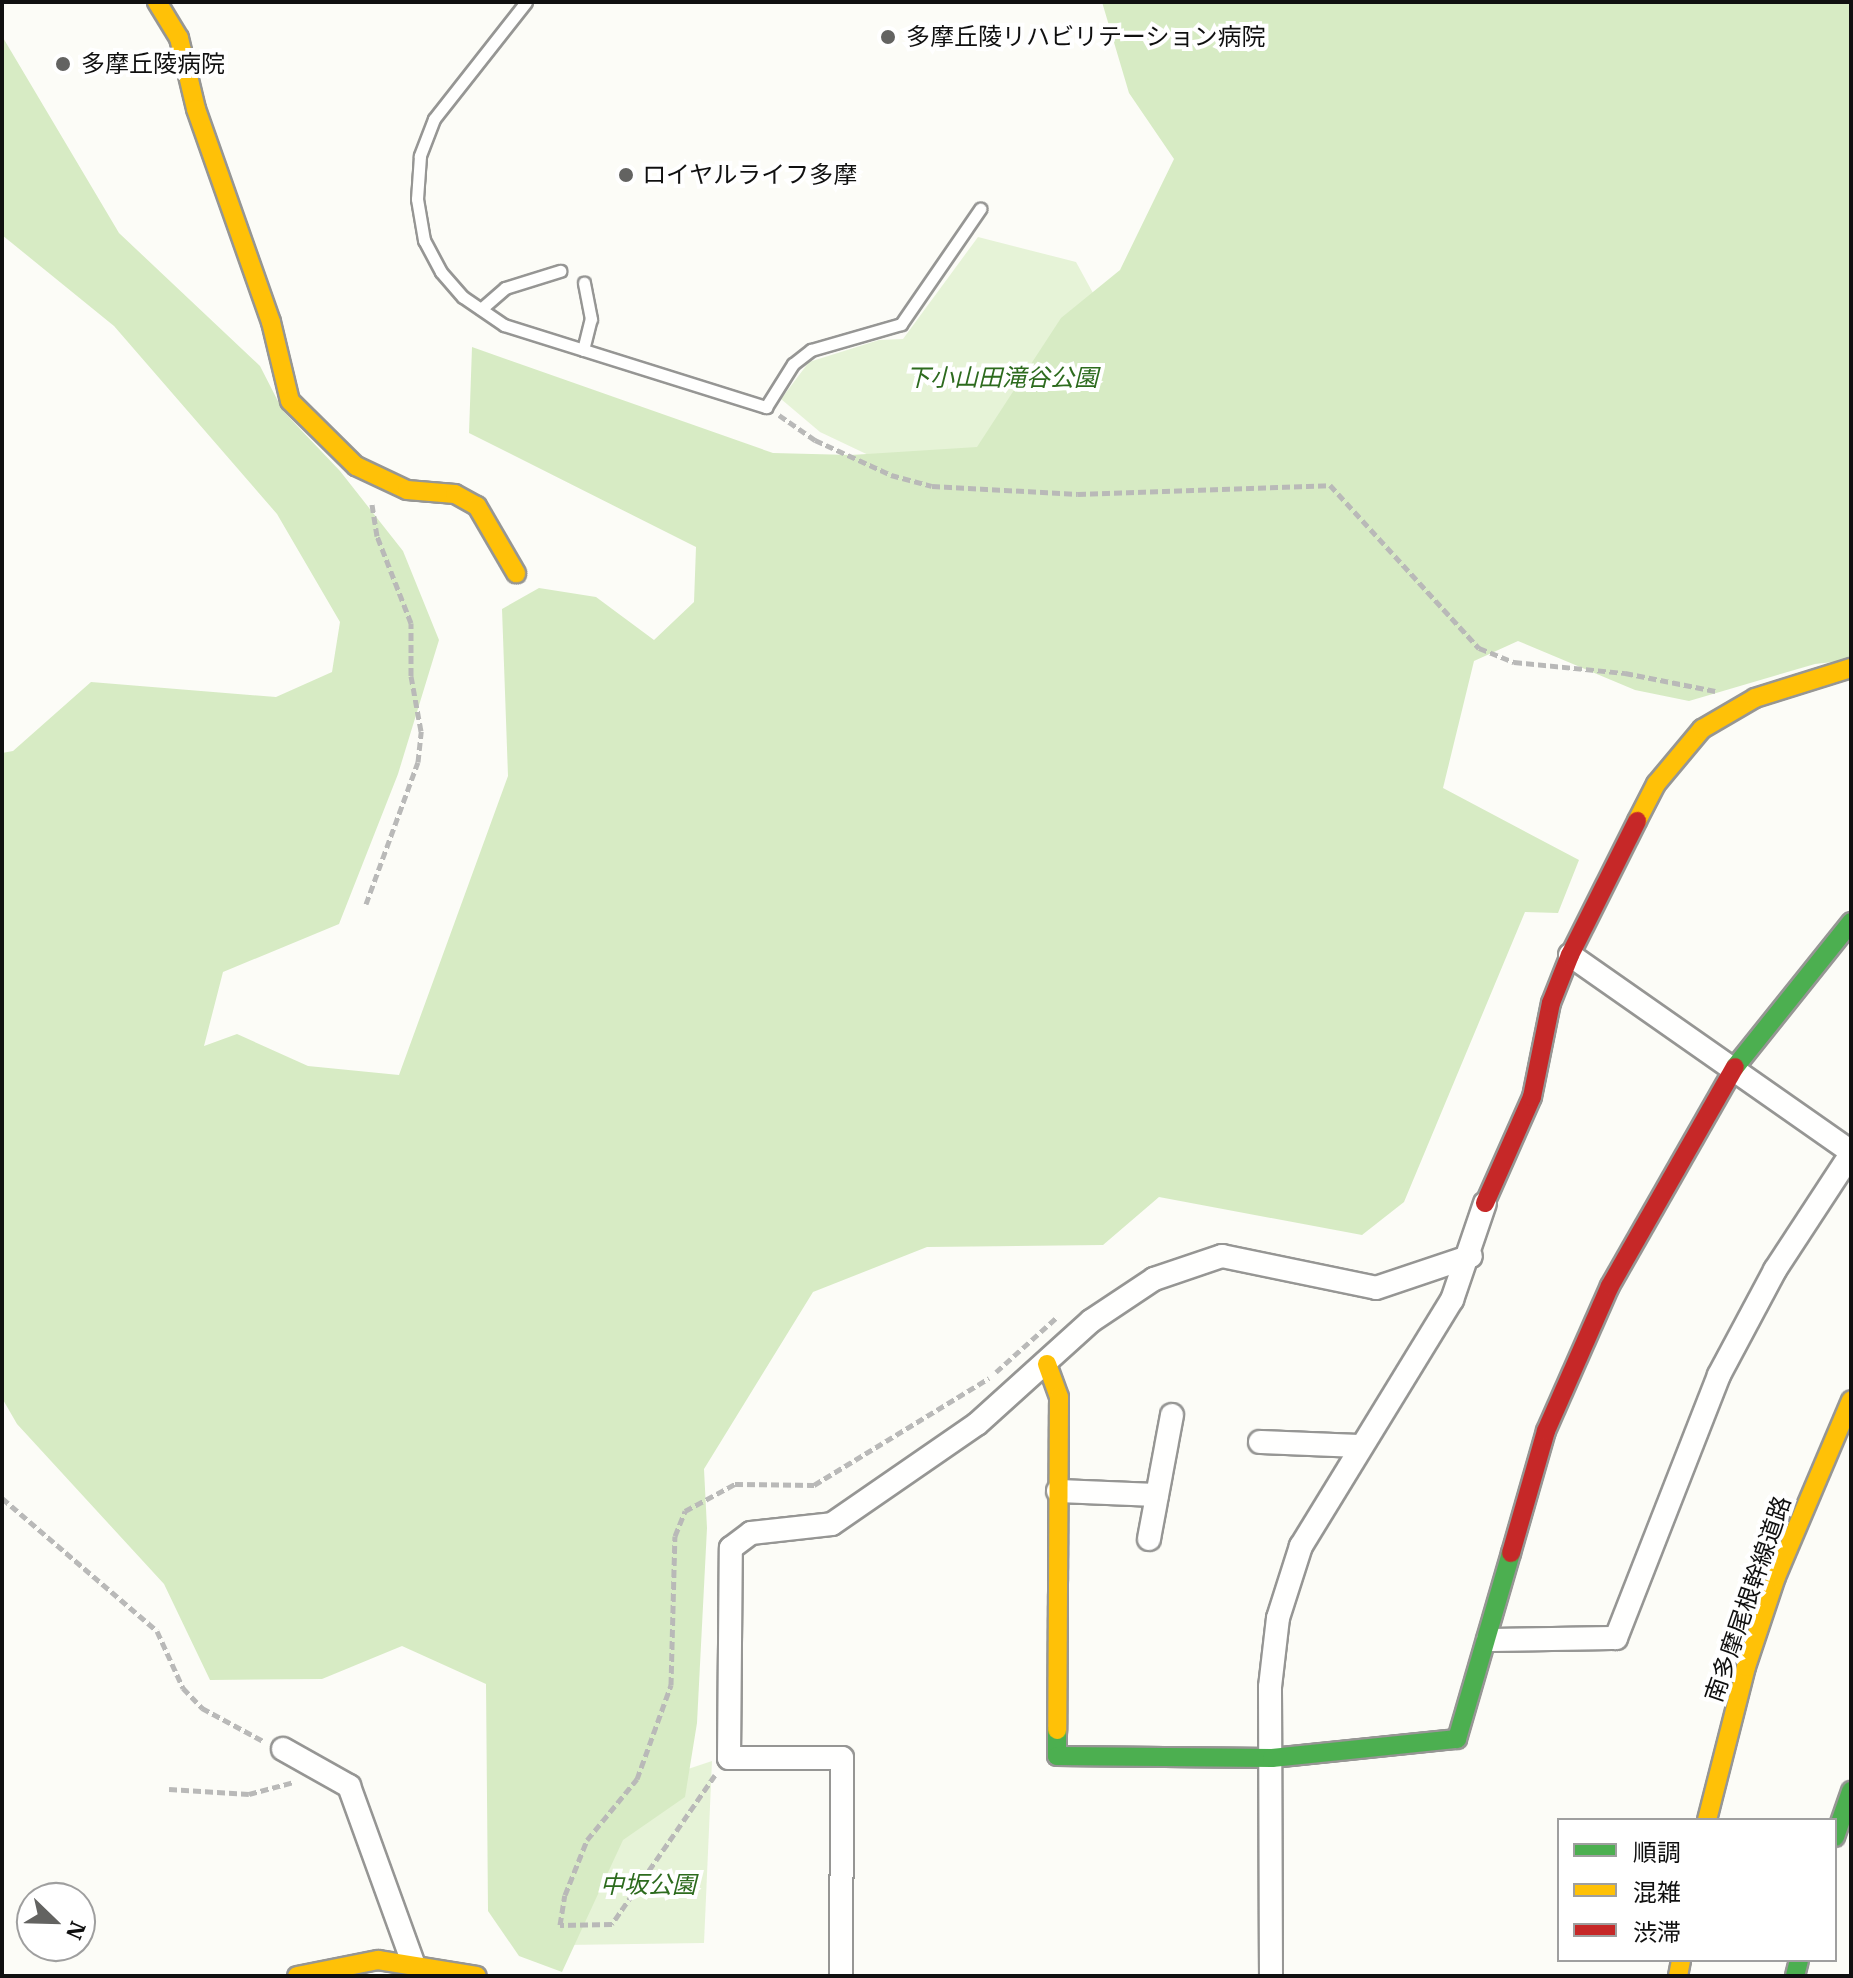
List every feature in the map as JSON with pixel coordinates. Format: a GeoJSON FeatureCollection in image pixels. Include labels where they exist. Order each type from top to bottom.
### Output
{"type":"FeatureCollection","features":[{"type":"Feature","properties":{"kind":"street"},"geometry":{"type":"LineString","coordinates":[[157,2],[179,38],[196,109],[271,322],[290,401],[356,466],[407,490],[455,494],[477,506],[516,573]]}},
{"type":"Feature","properties":{"kind":"street"},"geometry":{"type":"LineString","coordinates":[[1271,1976],[1270,1687],[1278,1618],[1301,1546],[1452,1300],[1471,1256],[1485,1203],[1532,1097],[1551,1003],[1570,955],[1656,784],[1702,729],[1755,698],[1851,668]]}},
{"type":"Feature","properties":{"kind":"street"},"geometry":{"type":"LineString","coordinates":[[1047,1364],[1059,1397],[1057,1756],[1272,1758],[1457,1739],[1488,1640],[1507,1554],[1546,1431],[1610,1286],[1732,1071],[1851,922]]}},
{"type":"Feature","properties":{"kind":"street"},"geometry":{"type":"LineString","coordinates":[[1488,1640],[1616,1638],[1719,1375],[1775,1270],[1851,1153],[1570,955]]}},
{"type":"Feature","properties":{"kind":"street"},"geometry":{"type":"LineString","coordinates":[[841,1976],[842,1758],[729,1758],[731,1548],[751,1533],[832,1524],[977,1424],[1047,1364],[1091,1321],[1154,1279],[1222,1256],[1376,1288],[1471,1256]]}},
{"type":"Feature","properties":{"kind":"street","name":"南多摩尾根幹線道路"},"geometry":{"type":"LineString","coordinates":[[1708,1818],[1746,1667],[1776,1577],[1851,1400]]}},
{"type":"Feature","properties":{"kind":"street"},"geometry":{"type":"LineString","coordinates":[[1149,1539],[1172,1415]]}},
{"type":"Feature","properties":{"kind":"street"},"geometry":{"type":"LineString","coordinates":[[1260,1442],[1360,1446]]}},
{"type":"Feature","properties":{"kind":"street"},"geometry":{"type":"LineString","coordinates":[[1058,1491],[1157,1495]]}},
{"type":"Feature","properties":{"kind":"street"},"geometry":{"type":"LineString","coordinates":[[283,1749],[349,1786],[413,1963]]}},
{"type":"Feature","properties":{"kind":"street"},"geometry":{"type":"LineString","coordinates":[[1837,1831],[1851,1791]]}},
{"type":"Feature","properties":{"kind":"street"},"geometry":{"type":"LineString","coordinates":[[297,1976],[350,1962],[413,1963],[477,1976]]}},
{"type":"Feature","properties":{"kind":"lane"},"geometry":{"type":"LineString","coordinates":[[526,2],[434,119],[420,156],[417,199],[424,240],[441,272],[481,309],[504,325],[766,407],[793,364],[811,350],[901,324],[980,209]]}},
{"type":"Feature","properties":{"kind":"lane"},"geometry":{"type":"LineString","coordinates":[[481,309],[505,288],[560,271]]}},
{"type":"Feature","properties":{"kind":"lane"},"geometry":{"type":"LineString","coordinates":[[583,350],[591,319],[584,283]]}},
{"type":"Feature","properties":{"kind":"path"},"geometry":{"type":"LineString","coordinates":[[766,407],[815,440],[891,475],[932,486],[1078,494],[1330,485],[1479,648],[1514,662],[1625,673],[1755,698]]}},
{"type":"Feature","properties":{"kind":"path"},"geometry":{"type":"LineString","coordinates":[[356,466],[371,498],[377,536],[405,599],[421,731],[418,762],[366,904]]}},
{"type":"Feature","properties":{"kind":"path"},"geometry":{"type":"LineString","coordinates":[[2,1498],[157,1631],[183,1688],[202,1708],[239,1732],[283,1749]]}},
{"type":"Feature","properties":{"kind":"path"},"geometry":{"type":"LineString","coordinates":[[560,1925],[612,1924],[729,1758]]}},
{"type":"Feature","properties":{"kind":"path"},"geometry":{"type":"LineString","coordinates":[[169,1789],[249,1794],[323,1771]]}},
{"type":"Feature","properties":{"kind":"green space"},"geometry":{"type":"Polygon","coordinates":[[[1102,2],[1851,2],[1851,660],[1815,664],[1689,701],[1635,690],[1518,641],[1474,661],[1443,788],[1579,860],[1558,913],[1525,912],[1404,1202],[1362,1235],[1159,1197],[1103,1245],[927,1247],[813,1292],[704,1469],[707,1528],[697,1723],[685,1797],[623,1840],[562,1972],[519,1956],[488,1911],[486,1684],[402,1646],[322,1679],[210,1680],[164,1584],[17,1424],[2,1398],[2,753],[13,751],[91,682],[276,697],[332,672],[340,622],[277,514],[114,326],[2,235],[2,36],[119,233],[260,366],[283,411],[340,471],[403,551],[439,640],[398,774],[339,924],[223,972],[204,1046],[237,1034],[308,1066],[399,1075],[508,776],[502,609],[539,588],[596,597],[654,640],[694,602],[696,547],[469,433],[472,347],[773,453],[851,455],[977,447],[1061,318],[1120,270],[1174,159],[1129,93],[1102,2]]]}},
{"type":"Feature","properties":{"kind":"green space","name":"下小山田滝谷公園"},"geometry":{"type":"Polygon","coordinates":[[[978,237],[1076,262],[1110,324],[1071,484],[900,470],[820,432],[781,399],[809,362],[879,340],[903,339],[978,237]]]}},
{"type":"Feature","properties":{"kind":"green space","name":"中坂公園"},"geometry":{"type":"Polygon","coordinates":[[[712,1761],[704,1943],[566,1945],[652,1781],[712,1761]]]}},
{"type":"Feature","properties":{"kind":"traffic: fast"},"geometry":{"type":"LineString","coordinates":[[1735,1067],[1851,922]]}},
{"type":"Feature","properties":{"kind":"traffic: fast"},"geometry":{"type":"LineString","coordinates":[[1057,1730],[1057,1756],[1272,1758],[1457,1739],[1511,1553]]}},
{"type":"Feature","properties":{"kind":"traffic: fast"},"geometry":{"type":"LineString","coordinates":[[1837,1831],[1851,1791]]}},
{"type":"Feature","properties":{"kind":"traffic: fast"},"geometry":{"type":"LineString","coordinates":[[1795,1976],[1798,1962]]}},
{"type":"Feature","properties":{"kind":"traffic: slow"},"geometry":{"type":"LineString","coordinates":[[157,2],[179,38],[196,109],[271,322],[290,401],[356,466],[407,490],[455,494],[477,506],[516,573]]}},
{"type":"Feature","properties":{"kind":"traffic: slow"},"geometry":{"type":"LineString","coordinates":[[1637,821],[1656,784],[1702,729],[1755,698],[1851,668]]}},
{"type":"Feature","properties":{"kind":"traffic: slow"},"geometry":{"type":"LineString","coordinates":[[1047,1364],[1059,1397],[1057,1730]]}},
{"type":"Feature","properties":{"kind":"traffic: slow"},"geometry":{"type":"LineString","coordinates":[[1708,1818],[1746,1667],[1776,1577],[1851,1400]]}},
{"type":"Feature","properties":{"kind":"traffic: slow"},"geometry":{"type":"LineString","coordinates":[[297,1976],[378,1960],[477,1976]]}},
{"type":"Feature","properties":{"kind":"traffic: slow"},"geometry":{"type":"LineString","coordinates":[[1678,1976],[1681,1962]]}},
{"type":"Feature","properties":{"kind":"traffic: jam"},"geometry":{"type":"LineString","coordinates":[[1485,1203],[1532,1097],[1551,1003],[1570,955],[1637,821]]}},
{"type":"Feature","properties":{"kind":"traffic: jam"},"geometry":{"type":"LineString","coordinates":[[1511,1553],[1546,1431],[1610,1286],[1735,1067]]}},
{"type":"Feature","properties":{"kind":"place","name":"多摩丘陵リハビリテーション病院"},"geometry":{"type":"Point","coordinates":[888,37]}},
{"type":"Feature","properties":{"kind":"place","name":"多摩丘陵病院"},"geometry":{"type":"Point","coordinates":[63,64]}},
{"type":"Feature","properties":{"kind":"place","name":"ロイヤルライフ多摩"},"geometry":{"type":"Point","coordinates":[626,175]}}]}
